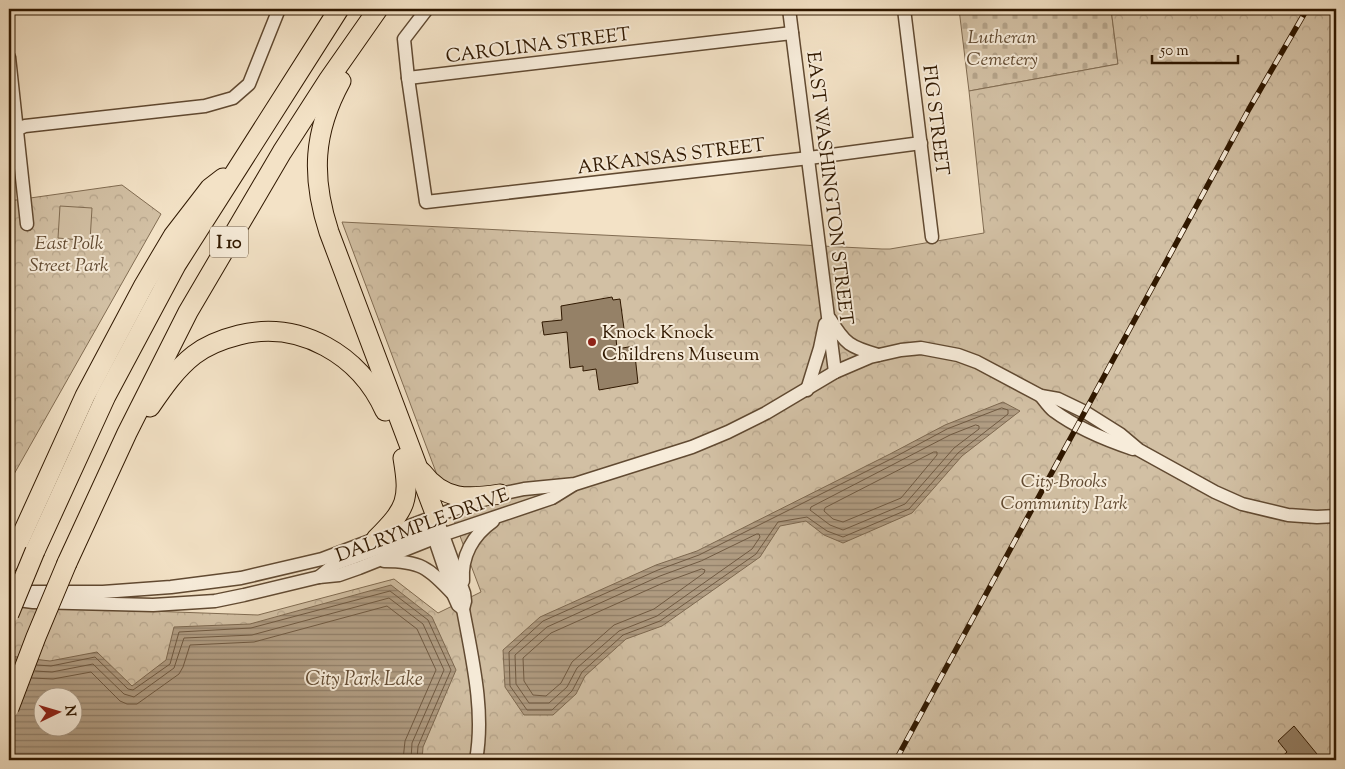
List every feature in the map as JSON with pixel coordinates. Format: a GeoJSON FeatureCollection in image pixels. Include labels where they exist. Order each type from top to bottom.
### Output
{"type":"FeatureCollection","features":[{"type":"Feature","properties":{"kind":"highway","name":"I 10"},"geometry":{"type":"LineString","coordinates":[[9,614],[35,551],[106,396],[145,321],[176,265],[340,9]]}},
{"type":"Feature","properties":{"kind":"highway","name":"I 10"},"geometry":{"type":"LineString","coordinates":[[9,708],[67,563],[101,487],[175,337],[228,242],[282,152],[329,79],[379,9]]}},
{"type":"Feature","properties":{"kind":"highway"},"geometry":{"type":"LineString","coordinates":[[379,9],[327,109],[320,133],[317,173],[320,201],[329,232],[409,460],[435,527]]}},
{"type":"Feature","properties":{"kind":"highway"},"geometry":{"type":"LineString","coordinates":[[9,563],[85,396],[157,262],[173,236],[210,188],[237,169]]}},
{"type":"Feature","properties":{"kind":"highway"},"geometry":{"type":"LineString","coordinates":[[101,487],[148,410],[178,370],[203,349],[226,339],[252,332],[294,334],[314,340],[342,356],[365,377],[377,394],[409,460],[434,485],[449,494],[467,497],[500,494]]}},
{"type":"Feature","properties":{"kind":"highway"},"geometry":{"type":"LineString","coordinates":[[376,539],[393,522],[406,501],[409,460]]}},
{"type":"Feature","properties":{"kind":"street"},"geometry":{"type":"LineString","coordinates":[[13,132],[25,126],[205,106],[233,98],[249,84],[279,9]]}},
{"type":"Feature","properties":{"kind":"street"},"geometry":{"type":"LineString","coordinates":[[408,78],[404,39],[427,9]]}},
{"type":"Feature","properties":{"kind":"street","name":"EAST WASHINGTON STREET"},"geometry":{"type":"LineString","coordinates":[[789,9],[835,372]]}},
{"type":"Feature","properties":{"kind":"street","name":"FIG STREET"},"geometry":{"type":"LineString","coordinates":[[904,9],[932,237]]}},
{"type":"Feature","properties":{"kind":"street","name":"CAROLINA STREET"},"geometry":{"type":"LineString","coordinates":[[408,78],[792,33]]}},
{"type":"Feature","properties":{"kind":"street"},"geometry":{"type":"LineString","coordinates":[[9,57],[13,132],[27,224]]}},
{"type":"Feature","properties":{"kind":"street","name":"ARKANSAS STREET"},"geometry":{"type":"LineString","coordinates":[[408,78],[426,202],[809,158],[921,143]]}},
{"type":"Feature","properties":{"kind":"street"},"geometry":{"type":"LineString","coordinates":[[827,314],[845,341],[856,348],[878,355]]}},
{"type":"Feature","properties":{"kind":"street"},"geometry":{"type":"LineString","coordinates":[[807,390],[820,348],[827,314]]}},
{"type":"Feature","properties":{"kind":"street","name":"DALRYMPLE DRIVE"},"geometry":{"type":"LineString","coordinates":[[9,599],[33,602],[154,605],[194,603],[244,596],[319,577],[339,574],[379,561],[435,527],[500,494],[524,489],[575,484],[692,447],[750,421],[807,390],[835,372],[878,355],[921,348],[958,355],[977,362],[1041,396],[1058,399],[1120,434],[1139,450],[1215,492],[1242,504],[1288,515],[1336,516]]}},
{"type":"Feature","properties":{"kind":"street","name":"DALRYMPLE DRIVE"},"geometry":{"type":"LineString","coordinates":[[9,594],[136,590],[241,578],[322,559],[376,539],[502,514],[552,498],[575,484]]}},
{"type":"Feature","properties":{"kind":"street"},"geometry":{"type":"LineString","coordinates":[[459,594],[464,561],[469,548],[482,528],[502,514]]}},
{"type":"Feature","properties":{"kind":"street"},"geometry":{"type":"LineString","coordinates":[[319,577],[335,564],[435,527],[459,594]]}},
{"type":"Feature","properties":{"kind":"street"},"geometry":{"type":"LineString","coordinates":[[379,561],[411,562],[420,566],[459,594],[465,601],[463,609],[474,675],[477,707],[478,737],[476,760]]}},
{"type":"Feature","properties":{"kind":"green space","name":"Lutheran Cemetery"},"geometry":{"type":"Polygon","coordinates":[[[959,9],[1111,9],[1118,64],[969,91],[959,9]]]}},
{"type":"Feature","properties":{"kind":"green space","name":"City-Brooks Community Park"},"geometry":{"type":"Polygon","coordinates":[[[1111,9],[1336,9],[1336,760],[9,760],[9,606],[258,615],[394,579],[438,613],[481,592],[342,222],[882,249],[984,233],[969,91],[1118,64],[1111,9]]]}},
{"type":"Feature","properties":{"kind":"green space","name":"East Polk Street Park"},"geometry":{"type":"Polygon","coordinates":[[[122,185],[161,214],[9,483],[9,201],[122,185]]]}},
{"type":"Feature","properties":{"kind":"green space"},"geometry":{"type":"Polygon","coordinates":[[[60,206],[92,208],[90,241],[58,238],[60,206]]]}},
{"type":"Feature","properties":{"kind":"water"},"geometry":{"type":"Polygon","coordinates":[[[1003,402],[1020,411],[962,456],[912,513],[843,543],[824,535],[806,521],[780,526],[760,557],[662,626],[626,639],[585,676],[576,694],[553,715],[524,715],[505,687],[503,650],[540,617],[656,565],[697,551],[945,425],[1003,402]]]}},
{"type":"Feature","properties":{"kind":"water","name":"City Park Lake"},"geometry":{"type":"Polygon","coordinates":[[[391,585],[432,617],[456,670],[423,747],[422,760],[9,760],[9,656],[50,661],[97,652],[132,686],[166,660],[174,627],[250,624],[391,585]]]}},
{"type":"Feature","properties":{"kind":"building","name":"Knock Knock Childrens Museum"},"geometry":{"type":"Polygon","coordinates":[[[612,297],[613,300],[620,299],[625,336],[616,338],[617,349],[634,346],[638,383],[599,390],[596,369],[583,371],[583,366],[570,368],[567,332],[544,335],[542,322],[562,320],[561,306],[612,297]]]}},
{"type":"Feature","properties":{"kind":"building"},"geometry":{"type":"Polygon","coordinates":[[[1294,726],[1317,754],[1311,760],[1278,760],[1287,752],[1278,741],[1294,726]]]}},
{"type":"Feature","properties":{"kind":"railway"},"geometry":{"type":"LineString","coordinates":[[896,760],[1249,109],[1307,9]]}},
{"type":"Feature","properties":{"kind":"place","name":"Knock Knock Childrens Museum"},"geometry":{"type":"Point","coordinates":[592,342]}}]}
